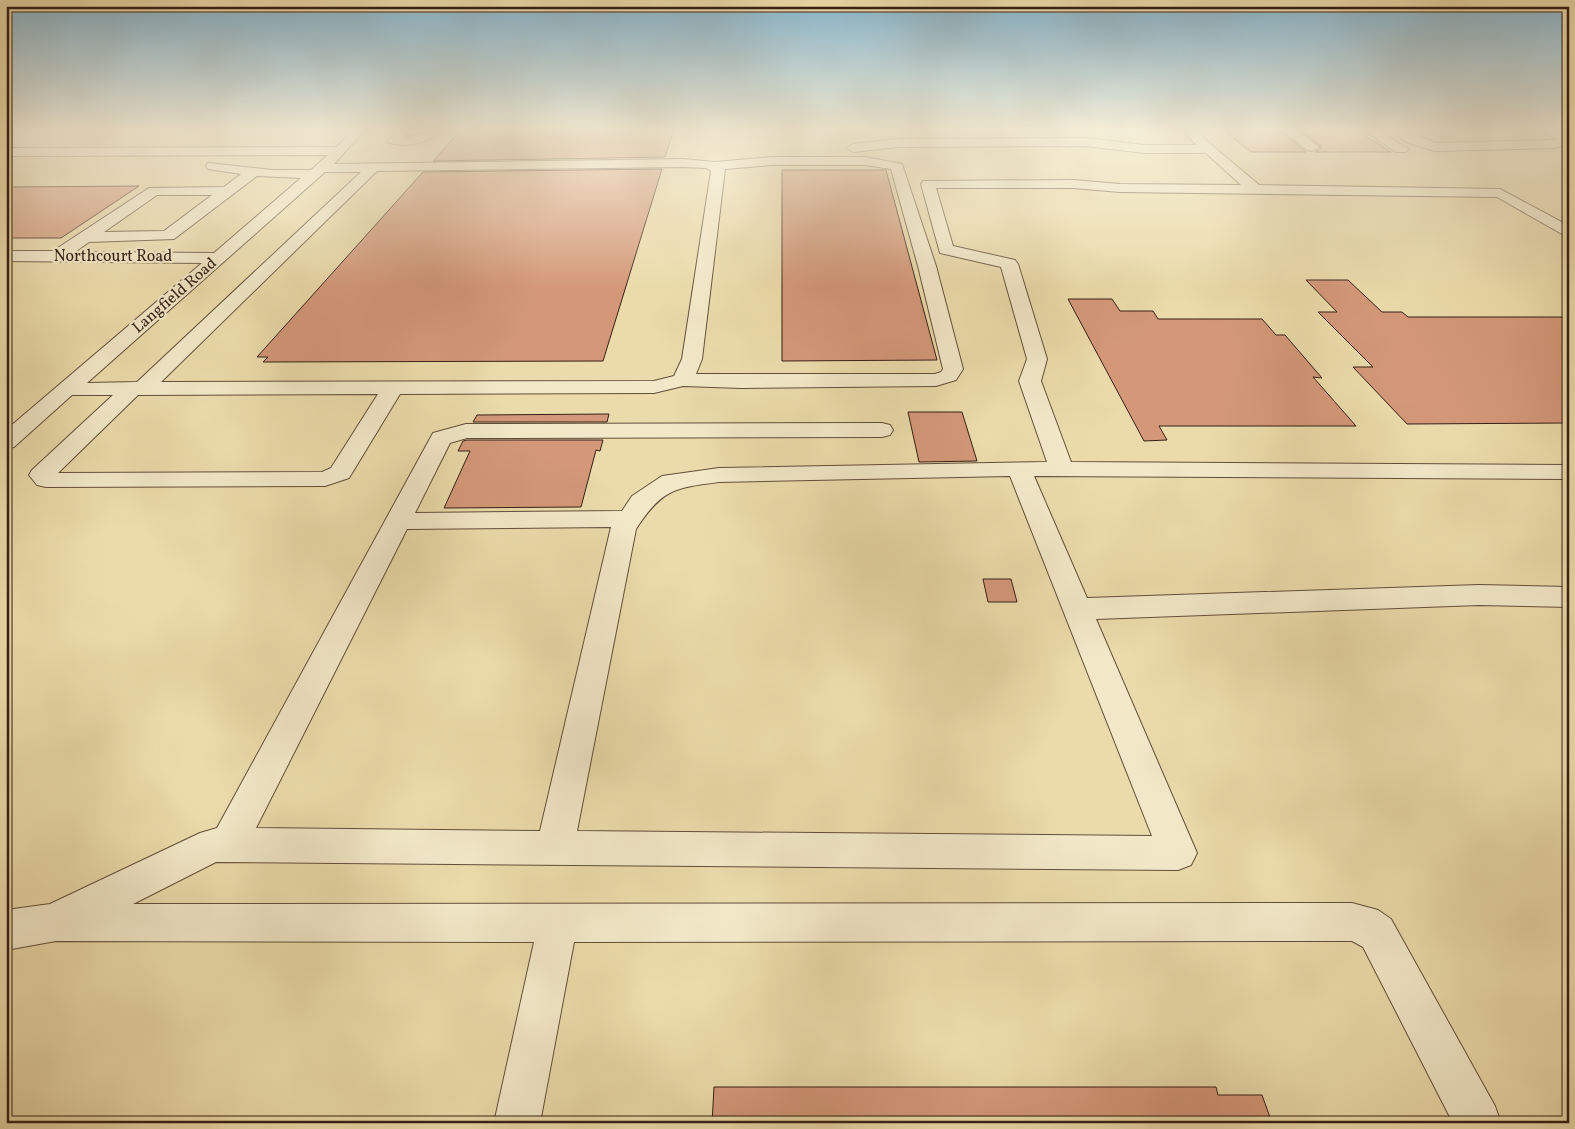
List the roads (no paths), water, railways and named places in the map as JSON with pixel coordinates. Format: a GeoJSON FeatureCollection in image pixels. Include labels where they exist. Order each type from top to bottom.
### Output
{"type":"FeatureCollection","features":[{"type":"Feature","properties":{"kind":"street"},"geometry":{"type":"LineString","coordinates":[[85,238],[168,236],[238,183]]}},
{"type":"Feature","properties":{"kind":"street","name":"Langfield Road"},"geometry":{"type":"LineString","coordinates":[[6,442],[305,183]]}},
{"type":"Feature","properties":{"kind":"street"},"geometry":{"type":"LineString","coordinates":[[357,183],[138,389],[41,475],[46,480],[325,479],[340,473],[393,388]]}},
{"type":"Feature","properties":{"kind":"street"},"geometry":{"type":"LineString","coordinates":[[683,380],[692,359],[716,183]]}},
{"type":"Feature","properties":{"kind":"street"},"geometry":{"type":"LineString","coordinates":[[68,389],[654,387],[683,380],[936,380],[949,376],[953,369],[903,183]]}},
{"type":"Feature","properties":{"kind":"street"},"geometry":{"type":"LineString","coordinates":[[1248,183],[1255,189]]}},
{"type":"Feature","properties":{"kind":"street"},"geometry":{"type":"LineString","coordinates":[[1061,469],[1030,381],[1036,359],[1009,264],[946,249],[928,184],[1073,184],[1120,188],[1500,193],[1569,233]]}},
{"type":"Feature","properties":{"kind":"street"},"geometry":{"type":"LineString","coordinates":[[56,257],[154,191],[227,191]]}},
{"type":"Feature","properties":{"kind":"street","name":"Northcourt Road"},"geometry":{"type":"LineString","coordinates":[[6,256],[220,258]]}},
{"type":"Feature","properties":{"kind":"street"},"geometry":{"type":"LineString","coordinates":[[228,845],[441,438],[466,431],[882,430]]}},
{"type":"Feature","properties":{"kind":"street"},"geometry":{"type":"LineString","coordinates":[[53,923],[213,845],[1178,852],[1019,469]]}},
{"type":"Feature","properties":{"kind":"street"},"geometry":{"type":"LineString","coordinates":[[556,848],[623,529],[640,502],[671,481],[719,475],[1019,469],[1569,472]]}},
{"type":"Feature","properties":{"kind":"street"},"geometry":{"type":"LineString","coordinates":[[398,520],[629,519]]}},
{"type":"Feature","properties":{"kind":"street"},"geometry":{"type":"LineString","coordinates":[[1077,609],[1479,595],[1569,597]]}},
{"type":"Feature","properties":{"kind":"street"},"geometry":{"type":"LineString","coordinates":[[517,1123],[558,922]]}},
{"type":"Feature","properties":{"kind":"street"},"geometry":{"type":"LineString","coordinates":[[6,930],[53,923],[1352,922],[1364,924],[1377,933],[1478,1123]]}}]}
